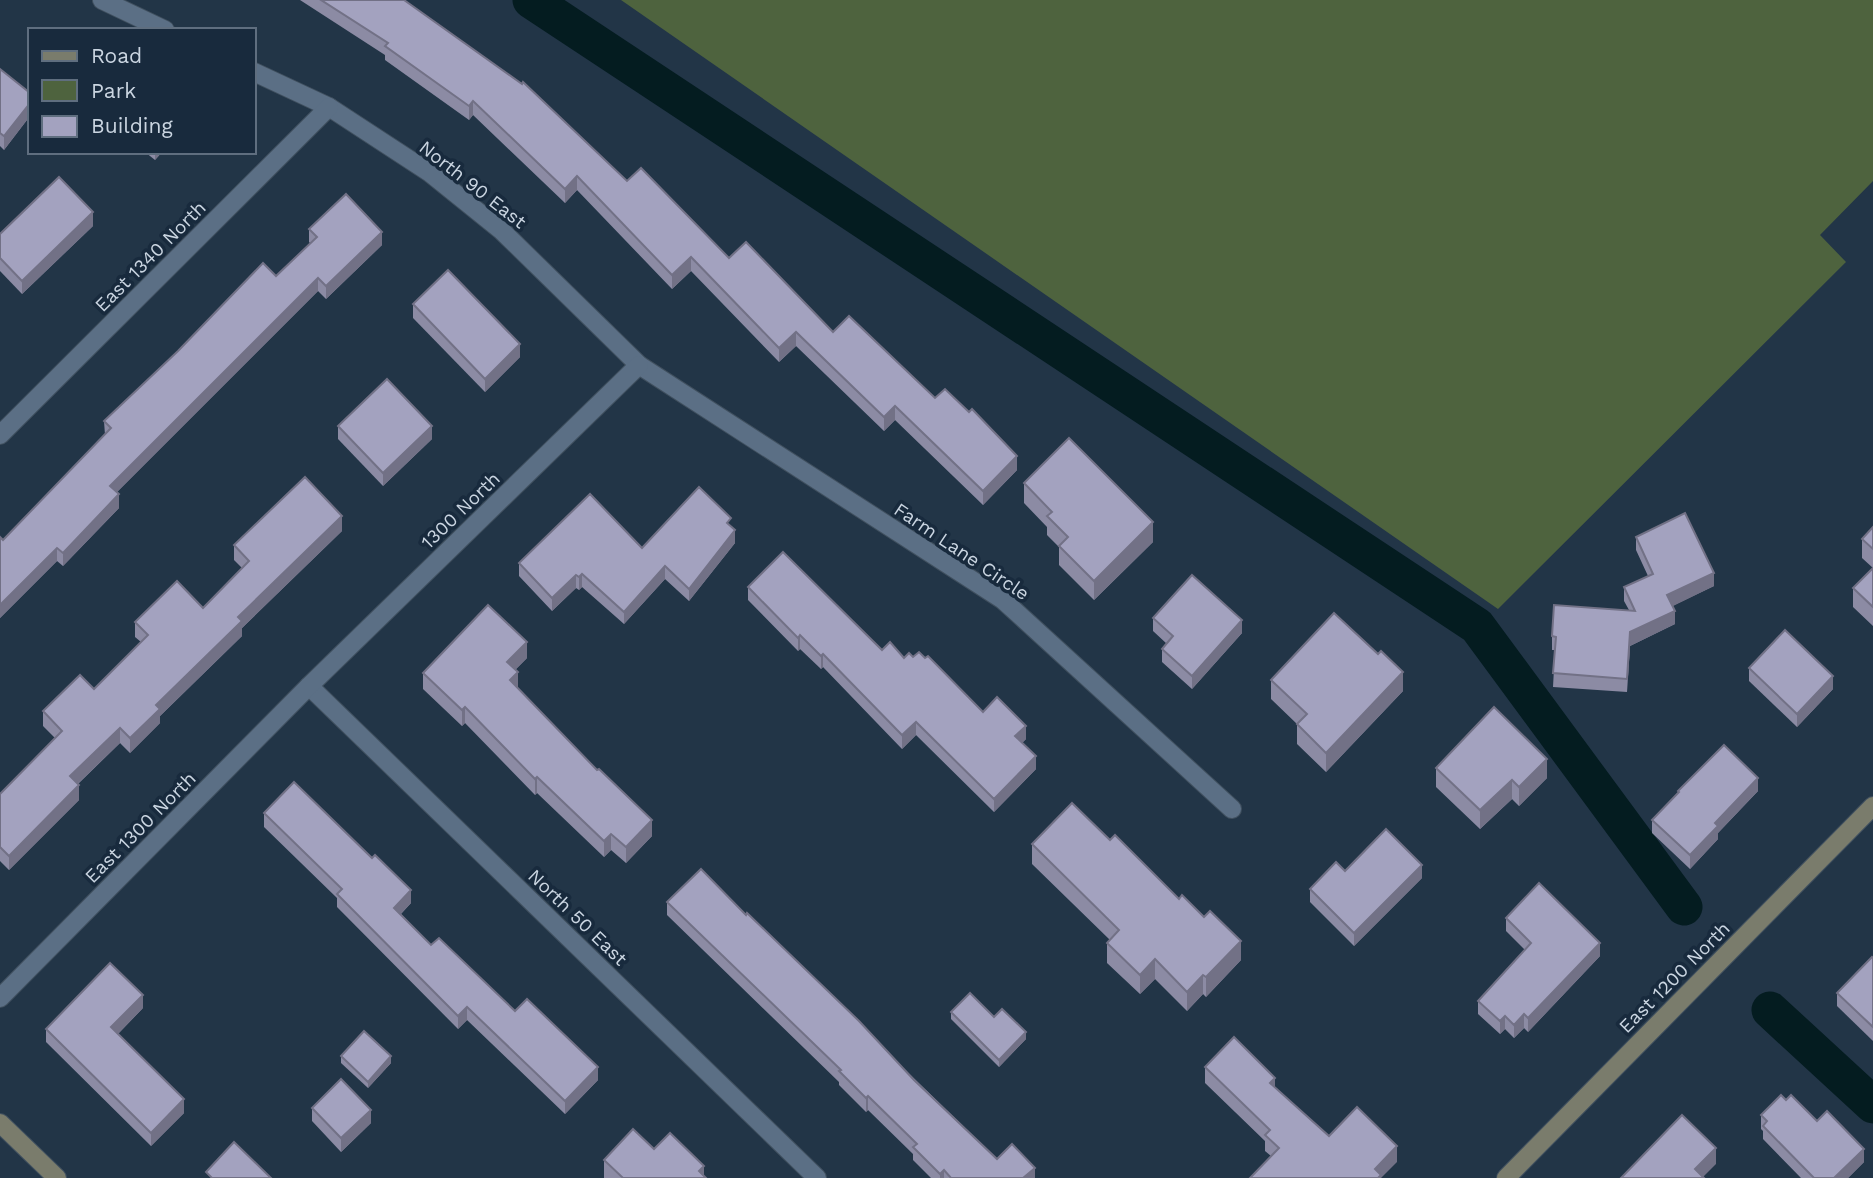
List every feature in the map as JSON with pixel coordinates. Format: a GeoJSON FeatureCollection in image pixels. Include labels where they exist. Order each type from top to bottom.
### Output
{"type":"FeatureCollection","features":[{"type":"Feature","properties":{"kind":"street"},"geometry":{"type":"LineString","coordinates":[[102,0],[161,28]]}},
{"type":"Feature","properties":{"kind":"street","name":"North 90 East"},"geometry":{"type":"LineString","coordinates":[[256,73],[329,107],[430,173],[502,231],[639,365]]}},
{"type":"Feature","properties":{"kind":"street","name":"East 1340 North"},"geometry":{"type":"LineString","coordinates":[[0,435],[329,107]]}},
{"type":"Feature","properties":{"kind":"street","name":"1300 North"},"geometry":{"type":"LineString","coordinates":[[309,686],[639,365]]}},
{"type":"Feature","properties":{"kind":"street","name":"Farm Lane Circle"},"geometry":{"type":"LineString","coordinates":[[639,365],[1003,600],[1232,809]]}},
{"type":"Feature","properties":{"kind":"street","name":"East 1300 North"},"geometry":{"type":"LineString","coordinates":[[0,998],[309,686]]}},
{"type":"Feature","properties":{"kind":"street","name":"North 50 East"},"geometry":{"type":"LineString","coordinates":[[309,686],[817,1178]]}},
{"type":"Feature","properties":{"kind":"street","name":"East 1200 North"},"geometry":{"type":"LineString","coordinates":[[1506,1178],[1873,806]]}},
{"type":"Feature","properties":{"kind":"street"},"geometry":{"type":"LineString","coordinates":[[0,1123],[57,1178]]}},
{"type":"Feature","properties":{"kind":"green space"},"geometry":{"type":"Polygon","coordinates":[[[621,0],[1873,0],[1873,181],[1820,235],[1846,262],[1498,609],[621,0]]]}},
{"type":"Feature","properties":{"kind":"building"},"geometry":{"type":"Polygon","coordinates":[[[321,0],[404,0],[522,84],[523,82],[627,181],[641,168],[729,258],[746,242],[833,332],[849,316],[935,398],[945,389],[969,412],[972,409],[1017,456],[983,491],[895,406],[884,417],[796,332],[779,348],[691,257],[672,275],[577,176],[565,189],[473,101],[469,106],[385,46],[388,43],[321,0]]]}},
{"type":"Feature","properties":{"kind":"building"},"geometry":{"type":"Polygon","coordinates":[[[0,69],[28,91],[28,106],[4,136],[0,133],[0,69]]]}},
{"type":"Feature","properties":{"kind":"building"},"geometry":{"type":"Polygon","coordinates":[[[59,177],[93,212],[22,281],[0,258],[0,234],[59,177]]]}},
{"type":"Feature","properties":{"kind":"building"},"geometry":{"type":"Polygon","coordinates":[[[346,194],[382,232],[326,286],[318,278],[110,486],[119,494],[63,553],[57,548],[0,605],[0,537],[3,540],[111,428],[104,421],[178,351],[263,263],[276,276],[317,237],[309,229],[346,194]]]}},
{"type":"Feature","properties":{"kind":"building"},"geometry":{"type":"Polygon","coordinates":[[[448,270],[520,344],[485,379],[413,304],[448,270]]]}},
{"type":"Feature","properties":{"kind":"building"},"geometry":{"type":"Polygon","coordinates":[[[387,379],[432,426],[383,473],[338,426],[387,379]]]}},
{"type":"Feature","properties":{"kind":"building"},"geometry":{"type":"Polygon","coordinates":[[[1069,438],[1153,522],[1094,581],[1059,546],[1068,537],[1047,516],[1052,512],[1024,483],[1069,438]]]}},
{"type":"Feature","properties":{"kind":"building"},"geometry":{"type":"Polygon","coordinates":[[[305,477],[342,516],[238,617],[242,621],[156,705],[160,709],[130,738],[120,728],[70,776],[79,785],[9,856],[0,847],[0,794],[62,731],[43,711],[80,675],[94,689],[148,635],[135,622],[177,581],[203,608],[249,561],[234,545],[305,477]]]}},
{"type":"Feature","properties":{"kind":"building"},"geometry":{"type":"Polygon","coordinates":[[[699,487],[731,518],[727,523],[735,530],[689,589],[665,566],[624,612],[582,574],[579,577],[576,575],[552,598],[519,563],[590,494],[642,548],[699,487]]]}},
{"type":"Feature","properties":{"kind":"building"},"geometry":{"type":"Polygon","coordinates":[[[1685,513],[1714,573],[1667,595],[1675,611],[1630,632],[1627,679],[1553,673],[1556,637],[1552,636],[1554,605],[1635,611],[1624,587],[1653,574],[1636,537],[1685,513]]]}},
{"type":"Feature","properties":{"kind":"building"},"geometry":{"type":"Polygon","coordinates":[[[1873,527],[1873,549],[1862,539],[1873,527]]]}},
{"type":"Feature","properties":{"kind":"building"},"geometry":{"type":"Polygon","coordinates":[[[783,552],[882,650],[890,642],[904,658],[909,653],[913,657],[919,652],[925,658],[928,656],[983,712],[997,697],[1026,726],[1015,736],[1036,756],[994,799],[916,722],[902,735],[823,654],[821,656],[800,635],[798,638],[748,587],[783,552]]]}},
{"type":"Feature","properties":{"kind":"building"},"geometry":{"type":"Polygon","coordinates":[[[1873,568],[1873,607],[1853,588],[1873,568]]]}},
{"type":"Feature","properties":{"kind":"building"},"geometry":{"type":"Polygon","coordinates":[[[1192,575],[1242,620],[1192,676],[1162,649],[1173,636],[1153,618],[1192,575]]]}},
{"type":"Feature","properties":{"kind":"building"},"geometry":{"type":"Polygon","coordinates":[[[488,605],[527,642],[507,662],[518,672],[510,680],[597,770],[652,820],[626,847],[611,834],[604,841],[537,777],[535,779],[465,707],[462,710],[423,673],[488,605]]]}},
{"type":"Feature","properties":{"kind":"building"},"geometry":{"type":"Polygon","coordinates":[[[1334,613],[1378,654],[1381,651],[1403,672],[1326,753],[1297,724],[1307,714],[1271,680],[1334,613]]]}},
{"type":"Feature","properties":{"kind":"building"},"geometry":{"type":"Polygon","coordinates":[[[1785,630],[1833,676],[1797,714],[1749,668],[1785,630]]]}},
{"type":"Feature","properties":{"kind":"building"},"geometry":{"type":"Polygon","coordinates":[[[1494,707],[1547,759],[1519,787],[1512,780],[1480,810],[1436,768],[1494,707]]]}},
{"type":"Feature","properties":{"kind":"building"},"geometry":{"type":"Polygon","coordinates":[[[1724,745],[1758,778],[1715,823],[1718,826],[1690,855],[1652,820],[1724,745]]]}},
{"type":"Feature","properties":{"kind":"building"},"geometry":{"type":"Polygon","coordinates":[[[294,782],[372,858],[375,855],[411,890],[394,908],[431,945],[439,938],[515,1011],[527,999],[598,1067],[565,1101],[467,1007],[458,1016],[337,894],[342,889],[264,813],[294,782]]]}},
{"type":"Feature","properties":{"kind":"building"},"geometry":{"type":"Polygon","coordinates":[[[1072,803],[1110,840],[1115,835],[1179,899],[1182,895],[1204,917],[1210,911],[1241,941],[1206,977],[1203,975],[1187,992],[1155,959],[1140,975],[1107,943],[1119,930],[1032,844],[1072,803]]]}},
{"type":"Feature","properties":{"kind":"building"},"geometry":{"type":"Polygon","coordinates":[[[1386,829],[1422,865],[1354,933],[1310,889],[1336,862],[1345,871],[1386,829]]]}},
{"type":"Feature","properties":{"kind":"building"},"geometry":{"type":"Polygon","coordinates":[[[701,869],[997,1159],[1012,1144],[1035,1168],[1023,1178],[951,1178],[944,1170],[940,1174],[913,1147],[917,1144],[868,1096],[866,1098],[839,1071],[841,1070],[667,902],[701,869]]]}},
{"type":"Feature","properties":{"kind":"building"},"geometry":{"type":"Polygon","coordinates":[[[1539,883],[1600,943],[1528,1018],[1524,1014],[1514,1025],[1505,1016],[1500,1021],[1478,1001],[1531,943],[1506,918],[1539,883]]]}},
{"type":"Feature","properties":{"kind":"building"},"geometry":{"type":"Polygon","coordinates":[[[1873,958],[1873,1027],[1837,993],[1873,958]]]}},
{"type":"Feature","properties":{"kind":"building"},"geometry":{"type":"Polygon","coordinates":[[[110,963],[143,995],[111,1027],[184,1099],[151,1133],[46,1029],[110,963]]]}},
{"type":"Feature","properties":{"kind":"building"},"geometry":{"type":"Polygon","coordinates":[[[970,993],[994,1017],[1002,1009],[1026,1032],[999,1060],[951,1012],[970,993]]]}},
{"type":"Feature","properties":{"kind":"building"},"geometry":{"type":"Polygon","coordinates":[[[364,1031],[391,1056],[368,1082],[341,1056],[364,1031]]]}},
{"type":"Feature","properties":{"kind":"building"},"geometry":{"type":"Polygon","coordinates":[[[1234,1037],[1275,1078],[1270,1083],[1329,1136],[1357,1107],[1397,1146],[1375,1169],[1381,1175],[1378,1178],[1250,1178],[1279,1148],[1265,1135],[1270,1130],[1205,1067],[1234,1037]]]}},
{"type":"Feature","properties":{"kind":"building"},"geometry":{"type":"Polygon","coordinates":[[[341,1079],[371,1110],[341,1138],[312,1108],[341,1079]]]}},
{"type":"Feature","properties":{"kind":"building"},"geometry":{"type":"Polygon","coordinates":[[[1781,1095],[1786,1100],[1791,1095],[1817,1121],[1827,1111],[1864,1149],[1834,1178],[1814,1178],[1763,1126],[1767,1121],[1761,1115],[1781,1095]]]}},
{"type":"Feature","properties":{"kind":"building"},"geometry":{"type":"Polygon","coordinates":[[[1682,1115],[1716,1148],[1695,1169],[1704,1178],[1621,1178],[1682,1115]]]}},
{"type":"Feature","properties":{"kind":"building"},"geometry":{"type":"Polygon","coordinates":[[[633,1129],[654,1149],[670,1133],[704,1166],[699,1171],[706,1178],[623,1178],[604,1160],[633,1129]]]}},
{"type":"Feature","properties":{"kind":"building"},"geometry":{"type":"Polygon","coordinates":[[[234,1142],[271,1178],[212,1178],[206,1172],[234,1142]]]}},
{"type":"Feature","properties":{"kind":"waterway"},"geometry":{"type":"LineString","coordinates":[[531,0],[1477,626],[1684,907]]}},
{"type":"Feature","properties":{"kind":"waterway"},"geometry":{"type":"LineString","coordinates":[[1770,1010],[1873,1105]]}}]}
